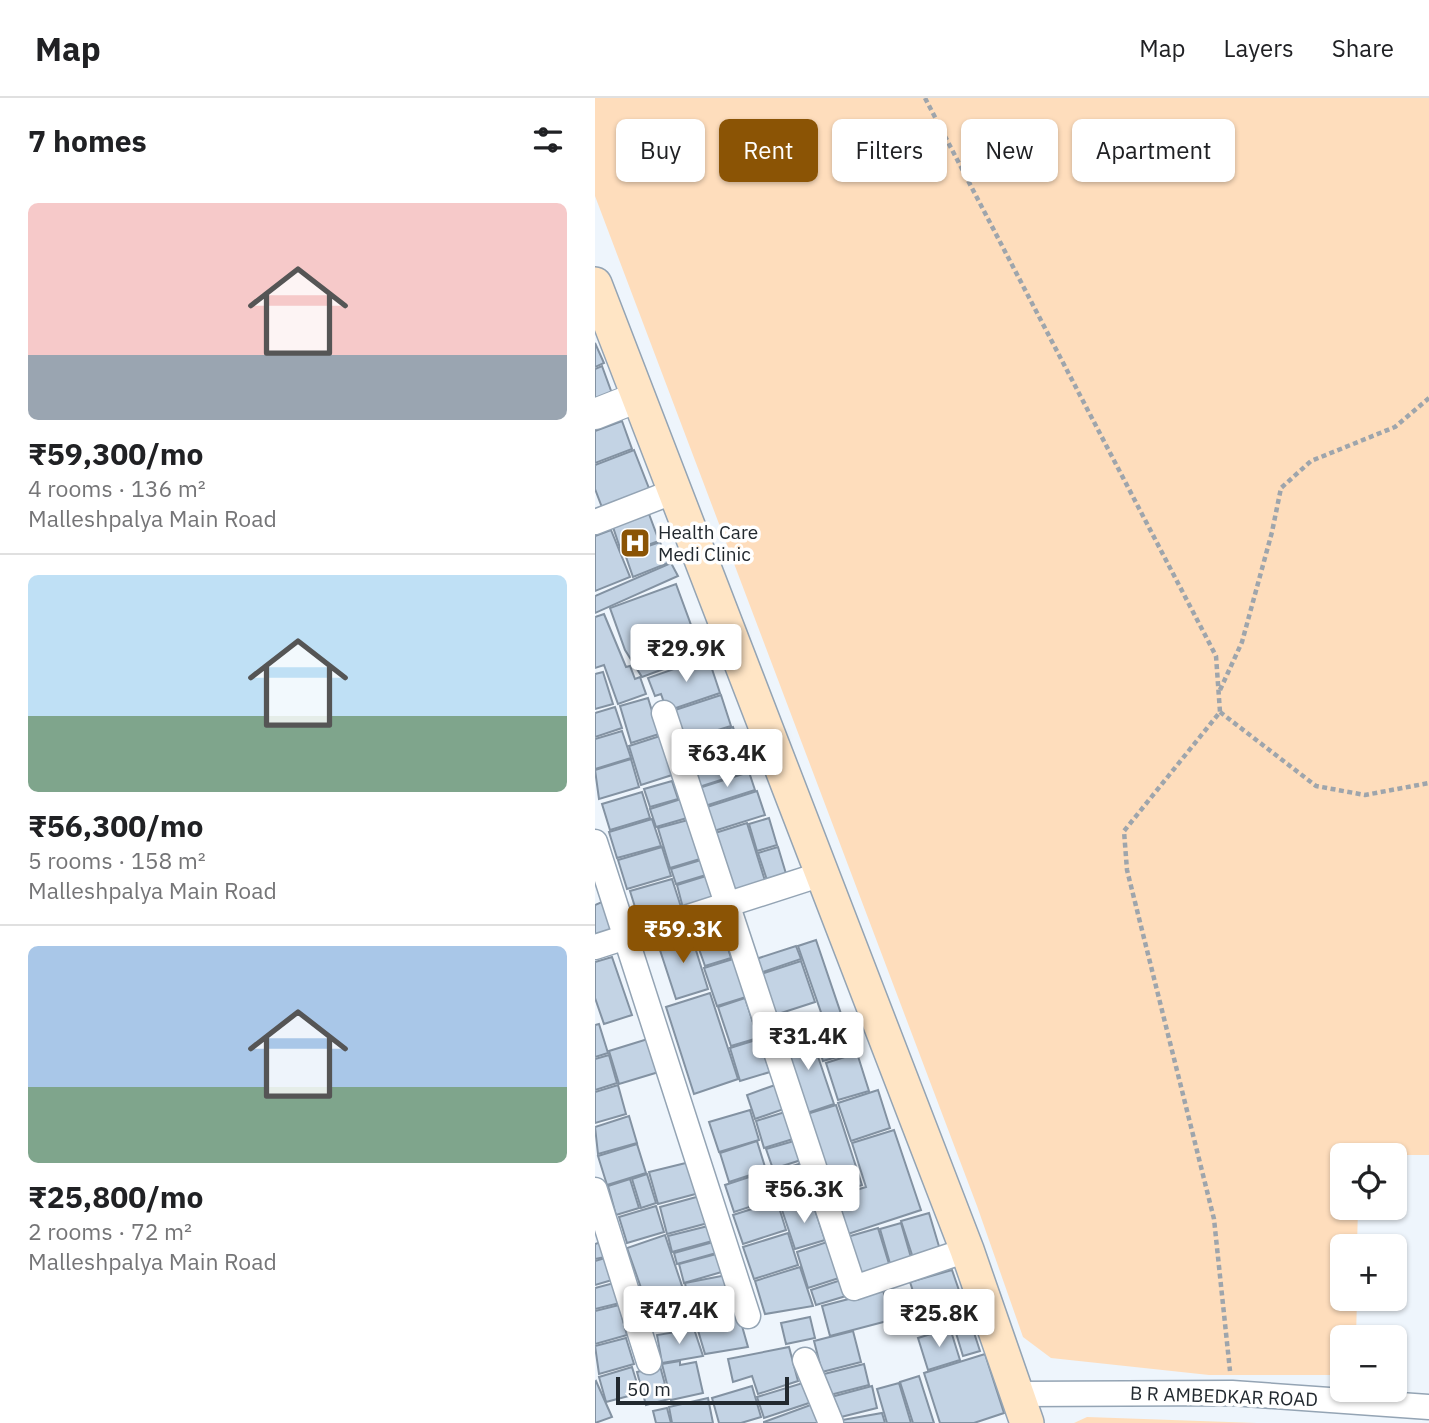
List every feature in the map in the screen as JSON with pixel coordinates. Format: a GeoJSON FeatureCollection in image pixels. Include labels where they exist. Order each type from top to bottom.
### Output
{"type":"FeatureCollection","features":[{"type":"Feature","properties":{"kind":"main road"},"geometry":{"type":"LineString","coordinates":[[598,302],[675,491],[967,1250],[1021,1415]]}},
{"type":"Feature","properties":{"kind":"street"},"geometry":{"type":"LineString","coordinates":[[595,414],[638,397]]}},
{"type":"Feature","properties":{"kind":"street"},"geometry":{"type":"LineString","coordinates":[[595,522],[675,491]]}},
{"type":"Feature","properties":{"kind":"street"},"geometry":{"type":"LineString","coordinates":[[664,713],[853,1288],[967,1250]]}},
{"type":"Feature","properties":{"kind":"street"},"geometry":{"type":"LineString","coordinates":[[595,842],[748,1315]]}},
{"type":"Feature","properties":{"kind":"street"},"geometry":{"type":"LineString","coordinates":[[595,947],[823,874]]}},
{"type":"Feature","properties":{"kind":"street"},"geometry":{"type":"LineString","coordinates":[[595,1190],[649,1362]]}},
{"type":"Feature","properties":{"kind":"street"},"geometry":{"type":"LineString","coordinates":[[805,1360],[831,1423]]}},
{"type":"Feature","properties":{"kind":"street","name":"B R AMBEDKAR ROAD"},"geometry":{"type":"LineString","coordinates":[[1021,1415],[1232,1393],[1429,1407]]}},
{"type":"Feature","properties":{"kind":"path"},"geometry":{"type":"LineString","coordinates":[[925,98],[1216,656],[1220,712],[1123,831],[1127,870],[1214,1219],[1232,1393]]}},
{"type":"Feature","properties":{"kind":"path"},"geometry":{"type":"LineString","coordinates":[[1219,694],[1242,642],[1281,488],[1311,461],[1395,427],[1429,398]]}},
{"type":"Feature","properties":{"kind":"path"},"geometry":{"type":"LineString","coordinates":[[1220,712],[1316,786],[1365,795],[1429,783]]}},
{"type":"Feature","properties":{"kind":"shaded area"},"geometry":{"type":"Polygon","coordinates":[[[595,98],[1429,98],[1429,1155],[1407,1155],[1407,1143],[1330,1143],[1330,1220],[1358,1220],[1357,1234],[1330,1234],[1330,1311],[1357,1311],[1356,1325],[1330,1325],[1330,1375],[1209,1375],[1051,1358],[1023,1337],[977,1206],[595,196],[595,98]]]}},
{"type":"Feature","properties":{"kind":"shaded area"},"geometry":{"type":"Polygon","coordinates":[[[1087,1417],[1257,1423],[1074,1423],[1087,1417]]]}},
{"type":"Feature","properties":{"kind":"building"},"geometry":{"type":"Polygon","coordinates":[[[595,343],[604,363],[595,367],[595,343]]]}},
{"type":"Feature","properties":{"kind":"building"},"geometry":{"type":"Polygon","coordinates":[[[602,366],[614,399],[595,406],[595,369],[602,366]]]}},
{"type":"Feature","properties":{"kind":"building"},"geometry":{"type":"Polygon","coordinates":[[[622,421],[632,449],[595,463],[595,431],[622,421]]]}},
{"type":"Feature","properties":{"kind":"building"},"geometry":{"type":"Polygon","coordinates":[[[634,450],[650,491],[603,510],[595,489],[595,465],[634,450]]]}},
{"type":"Feature","properties":{"kind":"building"},"geometry":{"type":"Polygon","coordinates":[[[649,514],[659,541],[622,554],[613,527],[649,514]]]}},
{"type":"Feature","properties":{"kind":"building"},"geometry":{"type":"Polygon","coordinates":[[[611,530],[630,577],[595,591],[595,536],[611,530]]]}},
{"type":"Feature","properties":{"kind":"building"},"geometry":{"type":"Polygon","coordinates":[[[660,542],[668,563],[633,577],[625,554],[660,542]]]}},
{"type":"Feature","properties":{"kind":"building"},"geometry":{"type":"Polygon","coordinates":[[[671,563],[678,576],[595,613],[595,596],[671,563]]]}},
{"type":"Feature","properties":{"kind":"building"},"geometry":{"type":"Polygon","coordinates":[[[676,584],[702,655],[642,677],[625,650],[610,608],[676,584]]]}},
{"type":"Feature","properties":{"kind":"building"},"geometry":{"type":"Polygon","coordinates":[[[604,614],[626,667],[630,666],[635,679],[640,677],[646,694],[618,704],[604,665],[595,668],[595,617],[604,614]]]}},
{"type":"Feature","properties":{"kind":"building"},"geometry":{"type":"Polygon","coordinates":[[[708,657],[720,693],[667,711],[661,694],[655,696],[648,678],[708,657]]]}},
{"type":"Feature","properties":{"kind":"building"},"geometry":{"type":"Polygon","coordinates":[[[603,672],[613,704],[595,709],[595,674],[603,672]]]}},
{"type":"Feature","properties":{"kind":"building"},"geometry":{"type":"Polygon","coordinates":[[[721,695],[731,726],[682,741],[672,711],[721,695]]]}},
{"type":"Feature","properties":{"kind":"building"},"geometry":{"type":"Polygon","coordinates":[[[648,698],[659,734],[631,743],[620,706],[648,698]]]}},
{"type":"Feature","properties":{"kind":"building"},"geometry":{"type":"Polygon","coordinates":[[[615,707],[622,728],[595,737],[595,713],[615,707]]]}},
{"type":"Feature","properties":{"kind":"building"},"geometry":{"type":"Polygon","coordinates":[[[733,727],[741,751],[691,767],[684,743],[733,727]]]}},
{"type":"Feature","properties":{"kind":"building"},"geometry":{"type":"Polygon","coordinates":[[[622,731],[631,758],[595,769],[595,739],[622,731]]]}},
{"type":"Feature","properties":{"kind":"building"},"geometry":{"type":"Polygon","coordinates":[[[660,736],[672,775],[641,785],[629,746],[660,736]]]}},
{"type":"Feature","properties":{"kind":"building"},"geometry":{"type":"Polygon","coordinates":[[[742,752],[749,771],[699,787],[693,769],[742,752]]]}},
{"type":"Feature","properties":{"kind":"building"},"geometry":{"type":"Polygon","coordinates":[[[631,759],[639,787],[599,799],[595,770],[631,759]]]}},
{"type":"Feature","properties":{"kind":"building"},"geometry":{"type":"Polygon","coordinates":[[[749,772],[755,790],[705,806],[699,788],[749,772]]]}},
{"type":"Feature","properties":{"kind":"building"},"geometry":{"type":"Polygon","coordinates":[[[672,781],[678,799],[650,807],[644,789],[672,781]]]}},
{"type":"Feature","properties":{"kind":"building"},"geometry":{"type":"Polygon","coordinates":[[[757,791],[765,815],[714,831],[707,807],[757,791]]]}},
{"type":"Feature","properties":{"kind":"building"},"geometry":{"type":"Polygon","coordinates":[[[642,792],[650,818],[610,830],[602,804],[642,792]]]}},
{"type":"Feature","properties":{"kind":"building"},"geometry":{"type":"Polygon","coordinates":[[[681,799],[687,818],[656,827],[650,809],[681,799]]]}},
{"type":"Feature","properties":{"kind":"building"},"geometry":{"type":"Polygon","coordinates":[[[769,818],[777,845],[757,851],[749,824],[769,818]]]}},
{"type":"Feature","properties":{"kind":"building"},"geometry":{"type":"Polygon","coordinates":[[[652,819],[661,846],[617,858],[609,832],[652,819]]]}},
{"type":"Feature","properties":{"kind":"building"},"geometry":{"type":"Polygon","coordinates":[[[688,820],[700,859],[670,868],[658,828],[688,820]]]}},
{"type":"Feature","properties":{"kind":"building"},"geometry":{"type":"Polygon","coordinates":[[[747,823],[766,884],[734,894],[715,833],[747,823]]]}},
{"type":"Feature","properties":{"kind":"building"},"geometry":{"type":"Polygon","coordinates":[[[662,847],[671,876],[627,889],[618,860],[662,847]]]}},
{"type":"Feature","properties":{"kind":"building"},"geometry":{"type":"Polygon","coordinates":[[[778,847],[787,877],[768,883],[758,853],[778,847]]]}},
{"type":"Feature","properties":{"kind":"building"},"geometry":{"type":"Polygon","coordinates":[[[701,860],[706,875],[676,884],[671,869],[701,860]]]}},
{"type":"Feature","properties":{"kind":"building"},"geometry":{"type":"Polygon","coordinates":[[[706,876],[713,899],[683,908],[677,885],[706,876]]]}},
{"type":"Feature","properties":{"kind":"building"},"geometry":{"type":"Polygon","coordinates":[[[672,879],[681,907],[639,920],[630,891],[672,879]]]}},
{"type":"Feature","properties":{"kind":"building"},"geometry":{"type":"Polygon","coordinates":[[[604,901],[614,930],[595,937],[595,905],[604,901]]]}},
{"type":"Feature","properties":{"kind":"building"},"geometry":{"type":"Polygon","coordinates":[[[719,920],[731,958],[705,966],[692,929],[719,920]]]}},
{"type":"Feature","properties":{"kind":"building"},"geometry":{"type":"Polygon","coordinates":[[[690,931],[708,989],[676,999],[657,941],[690,931]]]}},
{"type":"Feature","properties":{"kind":"building"},"geometry":{"type":"Polygon","coordinates":[[[816,940],[854,1052],[823,1061],[811,1025],[824,1021],[798,946],[816,940]]]}},
{"type":"Feature","properties":{"kind":"building"},"geometry":{"type":"Polygon","coordinates":[[[796,946],[801,959],[760,973],[756,959],[796,946]]]}},
{"type":"Feature","properties":{"kind":"building"},"geometry":{"type":"Polygon","coordinates":[[[612,957],[632,1015],[604,1024],[595,998],[595,962],[612,957]]]}},
{"type":"Feature","properties":{"kind":"building"},"geometry":{"type":"Polygon","coordinates":[[[733,959],[746,997],[717,1006],[704,968],[733,959]]]}},
{"type":"Feature","properties":{"kind":"building"},"geometry":{"type":"Polygon","coordinates":[[[801,961],[815,1002],[775,1015],[761,974],[801,961]]]}},
{"type":"Feature","properties":{"kind":"building"},"geometry":{"type":"Polygon","coordinates":[[[710,993],[738,1079],[694,1094],[666,1007],[710,993]]]}},
{"type":"Feature","properties":{"kind":"building"},"geometry":{"type":"Polygon","coordinates":[[[745,998],[758,1038],[731,1046],[718,1007],[745,998]]]}},
{"type":"Feature","properties":{"kind":"building"},"geometry":{"type":"Polygon","coordinates":[[[599,1024],[608,1053],[595,1057],[595,1025],[599,1024]]]}},
{"type":"Feature","properties":{"kind":"building"},"geometry":{"type":"Polygon","coordinates":[[[809,1030],[834,1104],[807,1113],[783,1039],[809,1030]]]}},
{"type":"Feature","properties":{"kind":"building"},"geometry":{"type":"Polygon","coordinates":[[[651,1038],[662,1071],[619,1084],[609,1051],[651,1038]]]}},
{"type":"Feature","properties":{"kind":"building"},"geometry":{"type":"Polygon","coordinates":[[[759,1039],[770,1072],[740,1081],[730,1048],[759,1039]]]}},
{"type":"Feature","properties":{"kind":"building"},"geometry":{"type":"Polygon","coordinates":[[[857,1053],[869,1091],[838,1100],[826,1063],[857,1053]]]}},
{"type":"Feature","properties":{"kind":"building"},"geometry":{"type":"Polygon","coordinates":[[[609,1055],[617,1083],[595,1090],[595,1059],[609,1055]]]}},
{"type":"Feature","properties":{"kind":"building"},"geometry":{"type":"Polygon","coordinates":[[[618,1085],[626,1114],[595,1123],[595,1092],[618,1085]]]}},
{"type":"Feature","properties":{"kind":"building"},"geometry":{"type":"Polygon","coordinates":[[[775,1085],[784,1109],[755,1119],[747,1095],[775,1085]]]}},
{"type":"Feature","properties":{"kind":"building"},"geometry":{"type":"Polygon","coordinates":[[[878,1090],[890,1128],[851,1141],[838,1103],[878,1090]]]}},
{"type":"Feature","properties":{"kind":"building"},"geometry":{"type":"Polygon","coordinates":[[[836,1105],[862,1185],[834,1194],[807,1114],[836,1105]]]}},
{"type":"Feature","properties":{"kind":"building"},"geometry":{"type":"Polygon","coordinates":[[[750,1110],[759,1140],[719,1152],[709,1122],[750,1110]]]}},
{"type":"Feature","properties":{"kind":"building"},"geometry":{"type":"Polygon","coordinates":[[[785,1112],[793,1139],[764,1148],[756,1121],[785,1112]]]}},
{"type":"Feature","properties":{"kind":"building"},"geometry":{"type":"Polygon","coordinates":[[[629,1116],[637,1143],[598,1154],[595,1127],[629,1116]]]}},
{"type":"Feature","properties":{"kind":"building"},"geometry":{"type":"Polygon","coordinates":[[[894,1130],[921,1210],[848,1234],[836,1196],[866,1187],[852,1143],[894,1130]]]}},
{"type":"Feature","properties":{"kind":"building"},"geometry":{"type":"Polygon","coordinates":[[[757,1141],[766,1170],[729,1182],[720,1153],[757,1141]]]}},
{"type":"Feature","properties":{"kind":"building"},"geometry":{"type":"Polygon","coordinates":[[[794,1141],[801,1160],[773,1169],[766,1149],[794,1141]]]}},
{"type":"Feature","properties":{"kind":"building"},"geometry":{"type":"Polygon","coordinates":[[[637,1144],[646,1173],[607,1185],[598,1156],[637,1144]]]}},
{"type":"Feature","properties":{"kind":"building"},"geometry":{"type":"Polygon","coordinates":[[[694,1161],[703,1192],[658,1204],[649,1172],[694,1161]]]}},
{"type":"Feature","properties":{"kind":"building"},"geometry":{"type":"Polygon","coordinates":[[[802,1163],[814,1199],[782,1209],[771,1173],[802,1163]]]}},
{"type":"Feature","properties":{"kind":"building"},"geometry":{"type":"Polygon","coordinates":[[[768,1171],[777,1198],[734,1212],[725,1185],[768,1171]]]}},
{"type":"Feature","properties":{"kind":"building"},"geometry":{"type":"Polygon","coordinates":[[[647,1174],[656,1203],[641,1208],[632,1179],[647,1174]]]}},
{"type":"Feature","properties":{"kind":"building"},"geometry":{"type":"Polygon","coordinates":[[[630,1179],[639,1208],[616,1215],[608,1186],[630,1179]]]}},
{"type":"Feature","properties":{"kind":"building"},"geometry":{"type":"Polygon","coordinates":[[[700,1196],[708,1223],[667,1234],[660,1207],[700,1196]]]}},
{"type":"Feature","properties":{"kind":"building"},"geometry":{"type":"Polygon","coordinates":[[[777,1201],[786,1230],[743,1244],[733,1215],[777,1201]]]}},
{"type":"Feature","properties":{"kind":"building"},"geometry":{"type":"Polygon","coordinates":[[[812,1201],[825,1240],[795,1249],[782,1210],[812,1201]]]}},
{"type":"Feature","properties":{"kind":"building"},"geometry":{"type":"Polygon","coordinates":[[[656,1206],[664,1232],[627,1243],[619,1217],[656,1206]]]}},
{"type":"Feature","properties":{"kind":"building"},"geometry":{"type":"Polygon","coordinates":[[[929,1213],[941,1253],[914,1261],[901,1221],[929,1213]]]}},
{"type":"Feature","properties":{"kind":"building"},"geometry":{"type":"Polygon","coordinates":[[[901,1223],[912,1261],[891,1267],[880,1229],[901,1223]]]}},
{"type":"Feature","properties":{"kind":"building"},"geometry":{"type":"Polygon","coordinates":[[[712,1225],[716,1240],[672,1252],[668,1236],[712,1225]]]}},
{"type":"Feature","properties":{"kind":"building"},"geometry":{"type":"Polygon","coordinates":[[[878,1228],[890,1267],[859,1276],[847,1237],[878,1228]]]}},
{"type":"Feature","properties":{"kind":"building"},"geometry":{"type":"Polygon","coordinates":[[[788,1233],[798,1265],[754,1279],[743,1247],[788,1233]]]}},
{"type":"Feature","properties":{"kind":"building"},"geometry":{"type":"Polygon","coordinates":[[[665,1235],[683,1289],[646,1302],[627,1248],[665,1235]]]}},
{"type":"Feature","properties":{"kind":"building"},"geometry":{"type":"Polygon","coordinates":[[[717,1241],[720,1252],[677,1264],[674,1253],[717,1241]]]}},
{"type":"Feature","properties":{"kind":"building"},"geometry":{"type":"Polygon","coordinates":[[[601,1242],[605,1257],[595,1259],[595,1244],[601,1242]]]}},
{"type":"Feature","properties":{"kind":"building"},"geometry":{"type":"Polygon","coordinates":[[[827,1242],[839,1278],[808,1288],[797,1252],[827,1242]]]}},
{"type":"Feature","properties":{"kind":"building"},"geometry":{"type":"Polygon","coordinates":[[[720,1253],[725,1271],[684,1283],[679,1264],[720,1253]]]}},
{"type":"Feature","properties":{"kind":"building"},"geometry":{"type":"Polygon","coordinates":[[[605,1258],[612,1280],[595,1285],[595,1261],[605,1258]]]}},
{"type":"Feature","properties":{"kind":"building"},"geometry":{"type":"Polygon","coordinates":[[[800,1267],[813,1306],[765,1314],[755,1281],[800,1267]]]}},
{"type":"Feature","properties":{"kind":"building"},"geometry":{"type":"Polygon","coordinates":[[[952,1270],[963,1302],[920,1313],[910,1282],[952,1270]]]}},
{"type":"Feature","properties":{"kind":"building"},"geometry":{"type":"Polygon","coordinates":[[[727,1275],[730,1290],[688,1298],[685,1283],[727,1275]]]}},
{"type":"Feature","properties":{"kind":"building"},"geometry":{"type":"Polygon","coordinates":[[[841,1280],[846,1296],[816,1305],[811,1290],[841,1280]]]}},
{"type":"Feature","properties":{"kind":"building"},"geometry":{"type":"Polygon","coordinates":[[[614,1283],[620,1303],[595,1309],[595,1288],[614,1283]]]}},
{"type":"Feature","properties":{"kind":"building"},"geometry":{"type":"Polygon","coordinates":[[[883,1290],[891,1320],[830,1336],[822,1306],[883,1290]]]}},
{"type":"Feature","properties":{"kind":"building"},"geometry":{"type":"Polygon","coordinates":[[[732,1291],[748,1347],[705,1354],[689,1300],[732,1291]]]}},
{"type":"Feature","properties":{"kind":"building"},"geometry":{"type":"Polygon","coordinates":[[[684,1293],[695,1326],[654,1331],[645,1305],[684,1293]]]}},
{"type":"Feature","properties":{"kind":"building"},"geometry":{"type":"Polygon","coordinates":[[[964,1302],[980,1351],[963,1356],[948,1307],[964,1302]]]}},
{"type":"Feature","properties":{"kind":"building"},"geometry":{"type":"Polygon","coordinates":[[[619,1305],[627,1335],[595,1344],[595,1311],[619,1305]]]}},
{"type":"Feature","properties":{"kind":"building"},"geometry":{"type":"Polygon","coordinates":[[[943,1309],[946,1320],[912,1331],[907,1318],[943,1309]]]}},
{"type":"Feature","properties":{"kind":"building"},"geometry":{"type":"Polygon","coordinates":[[[810,1317],[815,1338],[786,1344],[781,1323],[810,1317]]]}},
{"type":"Feature","properties":{"kind":"building"},"geometry":{"type":"Polygon","coordinates":[[[950,1328],[960,1360],[928,1370],[918,1338],[950,1328]]]}},
{"type":"Feature","properties":{"kind":"building"},"geometry":{"type":"Polygon","coordinates":[[[694,1329],[703,1356],[662,1363],[657,1335],[694,1329]]]}},
{"type":"Feature","properties":{"kind":"building"},"geometry":{"type":"Polygon","coordinates":[[[853,1331],[861,1362],[822,1372],[814,1341],[853,1331]]]}},
{"type":"Feature","properties":{"kind":"building"},"geometry":{"type":"Polygon","coordinates":[[[626,1338],[634,1364],[599,1374],[595,1346],[626,1338]]]}},
{"type":"Feature","properties":{"kind":"building"},"geometry":{"type":"Polygon","coordinates":[[[789,1347],[798,1381],[758,1394],[752,1376],[733,1382],[728,1359],[789,1347]]]}},
{"type":"Feature","properties":{"kind":"building"},"geometry":{"type":"Polygon","coordinates":[[[985,1354],[1004,1413],[974,1423],[940,1423],[924,1373],[985,1354]]]}},
{"type":"Feature","properties":{"kind":"building"},"geometry":{"type":"Polygon","coordinates":[[[680,1361],[680,1365],[696,1362],[703,1393],[671,1400],[662,1364],[680,1361]]]}},
{"type":"Feature","properties":{"kind":"building"},"geometry":{"type":"Polygon","coordinates":[[[864,1364],[869,1385],[830,1395],[824,1374],[864,1364]]]}},
{"type":"Feature","properties":{"kind":"building"},"geometry":{"type":"Polygon","coordinates":[[[660,1366],[669,1399],[646,1405],[637,1372],[660,1366]]]}},
{"type":"Feature","properties":{"kind":"building"},"geometry":{"type":"Polygon","coordinates":[[[632,1367],[640,1393],[606,1402],[599,1377],[632,1367]]]}},
{"type":"Feature","properties":{"kind":"building"},"geometry":{"type":"Polygon","coordinates":[[[919,1376],[934,1423],[913,1423],[900,1382],[919,1376]]]}},
{"type":"Feature","properties":{"kind":"building"},"geometry":{"type":"Polygon","coordinates":[[[595,1382],[612,1417],[595,1423],[595,1382]]]}},
{"type":"Feature","properties":{"kind":"building"},"geometry":{"type":"Polygon","coordinates":[[[806,1382],[812,1402],[764,1418],[757,1397],[806,1382]]]}},
{"type":"Feature","properties":{"kind":"building"},"geometry":{"type":"Polygon","coordinates":[[[899,1383],[911,1423],[887,1423],[877,1389],[899,1383]]]}},
{"type":"Feature","properties":{"kind":"building"},"geometry":{"type":"Polygon","coordinates":[[[752,1386],[761,1417],[741,1423],[719,1423],[712,1398],[752,1386]]]}},
{"type":"Feature","properties":{"kind":"building"},"geometry":{"type":"Polygon","coordinates":[[[872,1386],[877,1408],[837,1418],[831,1397],[872,1386]]]}},
{"type":"Feature","properties":{"kind":"building"},"geometry":{"type":"Polygon","coordinates":[[[708,1398],[713,1423],[672,1423],[669,1407],[708,1398]]]}},
{"type":"Feature","properties":{"kind":"building"},"geometry":{"type":"Polygon","coordinates":[[[816,1403],[823,1423],[764,1423],[764,1422],[816,1403]]]}},
{"type":"Feature","properties":{"kind":"building"},"geometry":{"type":"Polygon","coordinates":[[[667,1408],[671,1423],[656,1423],[653,1411],[667,1408]]]}},
{"type":"Feature","properties":{"kind":"building"},"geometry":{"type":"Polygon","coordinates":[[[882,1413],[885,1423],[842,1423],[842,1420],[882,1413]]]}},
{"type":"Feature","properties":{"kind":"place","name":"Health Care Medi Clinic"},"geometry":{"type":"Point","coordinates":[635,543]}}]}
